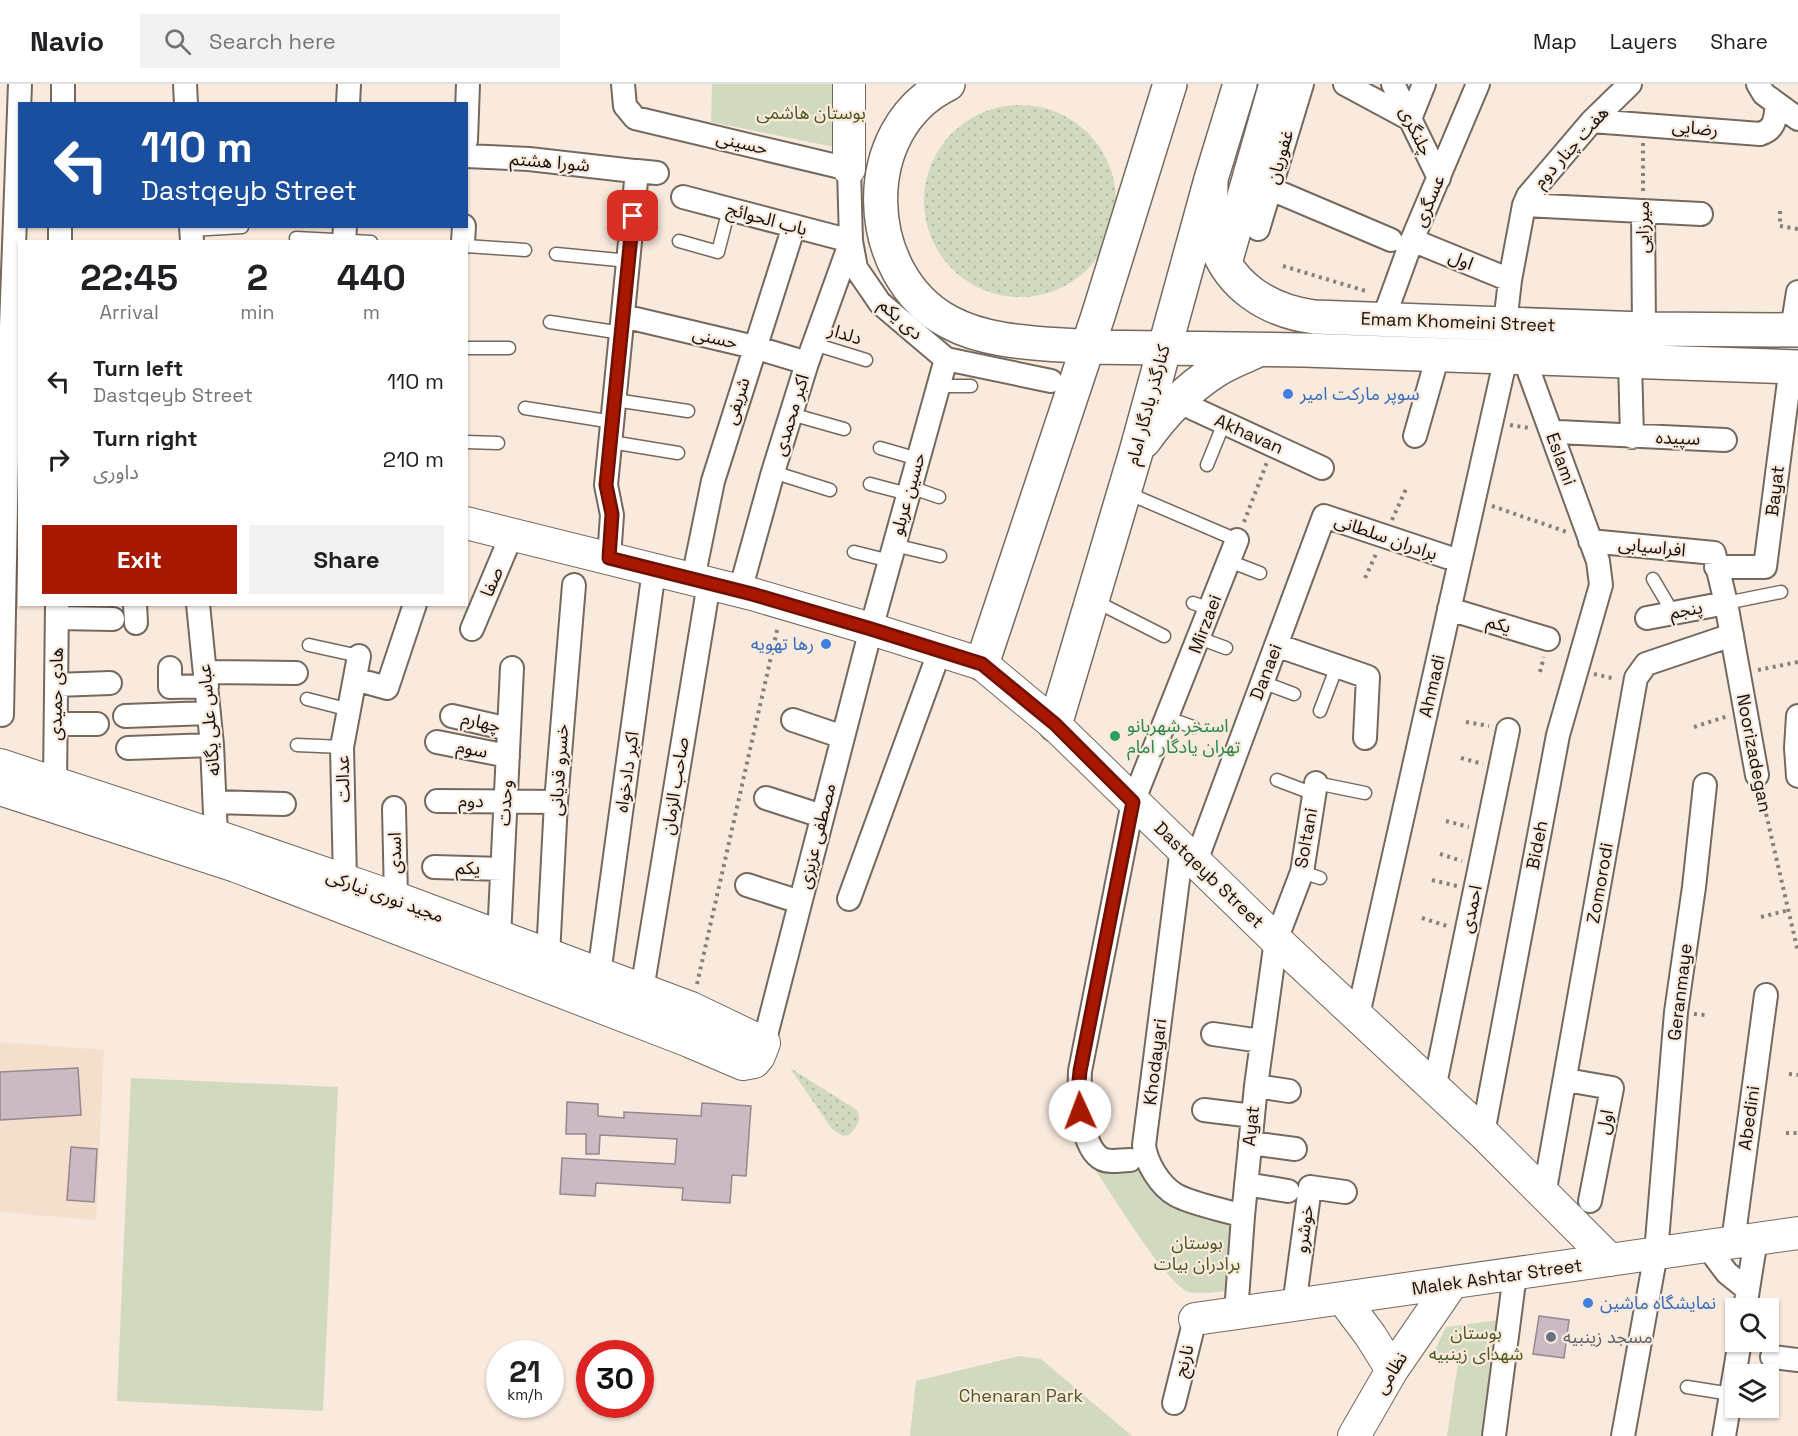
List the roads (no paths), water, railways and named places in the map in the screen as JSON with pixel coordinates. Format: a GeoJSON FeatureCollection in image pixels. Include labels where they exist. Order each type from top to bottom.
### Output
{"type":"FeatureCollection","features":[{"type":"Feature","properties":{"kind":"main road"},"geometry":{"type":"LineString","coordinates":[[849,84],[849,169]]}},
{"type":"Feature","properties":{"kind":"main road","name":"Emam Khomeini Street"},"geometry":{"type":"LineString","coordinates":[[948,84],[938,89],[915,109],[898,129],[882,177],[880,207],[884,236],[894,264],[903,280],[932,311],[949,322],[975,333],[1088,347],[1260,349],[1795,367]]}},
{"type":"Feature","properties":{"kind":"main road"},"geometry":{"type":"LineString","coordinates":[[982,664],[1088,347],[1170,84]]}},
{"type":"Feature","properties":{"kind":"main road","name":"کنارگذر یادگار امام"},"geometry":{"type":"LineString","coordinates":[[1055,724],[1136,452],[1211,179],[1240,84]]}},
{"type":"Feature","properties":{"kind":"main road"},"geometry":{"type":"LineString","coordinates":[[1225,263],[1276,84]]}},
{"type":"Feature","properties":{"kind":"main road","name":"Emam Khomeini Street"},"geometry":{"type":"LineString","coordinates":[[1211,179],[1214,238],[1225,263],[1244,288],[1276,308],[1295,314],[1314,317],[1387,309],[1505,324],[1644,329],[1795,330]]}},
{"type":"Feature","properties":{"kind":"main road"},"geometry":{"type":"LineString","coordinates":[[1136,452],[1155,425],[1177,401],[1215,371],[1260,349]]}},
{"type":"Feature","properties":{"kind":"main road","name":"Dastqeyb Street"},"geometry":{"type":"LineString","coordinates":[[468,523],[740,591],[982,664],[1055,724],[1276,940],[1483,1133],[1610,1260]]}},
{"type":"Feature","properties":{"kind":"main road","name":"مجید نوری نیارکی"},"geometry":{"type":"LineString","coordinates":[[0,765],[53,794],[678,1037],[753,1054]]}},
{"type":"Feature","properties":{"kind":"main road","name":"مجید نوری نیارکی"},"geometry":{"type":"LineString","coordinates":[[0,789],[53,794],[216,836],[396,898],[691,1008],[753,1054]]}},
{"type":"Feature","properties":{"kind":"main road","name":"Malek Ashtar Street"},"geometry":{"type":"LineString","coordinates":[[1195,1319],[1656,1253],[1734,1246],[1798,1233]]}},
{"type":"Feature","properties":{"kind":"main road","name":"نظامی"},"geometry":{"type":"LineString","coordinates":[[1354,1436],[1392,1370],[1452,1283]]}},
{"type":"Feature","properties":{"kind":"main road"},"geometry":{"type":"LineString","coordinates":[[1343,1299],[1392,1370]]}},
{"type":"Feature","properties":{"kind":"street"},"geometry":{"type":"LineString","coordinates":[[19,102],[20,84]]}},
{"type":"Feature","properties":{"kind":"street"},"geometry":{"type":"LineString","coordinates":[[63,84],[63,102]]}},
{"type":"Feature","properties":{"kind":"street"},"geometry":{"type":"LineString","coordinates":[[185,84],[186,102]]}},
{"type":"Feature","properties":{"kind":"street"},"geometry":{"type":"LineString","coordinates":[[348,102],[349,84]]}},
{"type":"Feature","properties":{"kind":"street"},"geometry":{"type":"LineString","coordinates":[[467,102],[468,84]]}},
{"type":"Feature","properties":{"kind":"street","name":"حسینی"},"geometry":{"type":"LineString","coordinates":[[623,84],[625,106],[635,118],[849,169]]}},
{"type":"Feature","properties":{"kind":"street","name":"غفوریان"},"geometry":{"type":"LineString","coordinates":[[1258,229],[1302,84]]}},
{"type":"Feature","properties":{"kind":"street"},"geometry":{"type":"LineString","coordinates":[[1345,84],[1410,119],[1424,84]]}},
{"type":"Feature","properties":{"kind":"street","name":"چلنگری"},"geometry":{"type":"LineString","coordinates":[[1393,84],[1439,178]]}},
{"type":"Feature","properties":{"kind":"street","name":"عسگری"},"geometry":{"type":"LineString","coordinates":[[1387,309],[1402,240],[1439,178],[1478,84]]}},
{"type":"Feature","properties":{"kind":"street","name":"هفت چنار دوم"},"geometry":{"type":"LineString","coordinates":[[1505,324],[1510,280],[1524,205],[1533,188],[1592,121],[1630,84]]}},
{"type":"Feature","properties":{"kind":"street"},"geometry":{"type":"LineString","coordinates":[[1766,94],[1798,119]]}},
{"type":"Feature","properties":{"kind":"street","name":"رضایی"},"geometry":{"type":"LineString","coordinates":[[1592,121],[1760,134],[1773,127],[1766,94]]}},
{"type":"Feature","properties":{"kind":"street"},"geometry":{"type":"LineString","coordinates":[[2,715],[18,143]]}},
{"type":"Feature","properties":{"kind":"street","name":"شورا هشتم"},"geometry":{"type":"LineString","coordinates":[[468,156],[529,159],[643,172],[629,261]]}},
{"type":"Feature","properties":{"kind":"street","name":"دی یکم"},"geometry":{"type":"LineString","coordinates":[[849,169],[851,241],[856,268],[880,303],[946,359],[1051,381]]}},
{"type":"Feature","properties":{"kind":"street","name":"اول"},"geometry":{"type":"LineString","coordinates":[[1271,189],[1510,280]]}},
{"type":"Feature","properties":{"kind":"street","name":"باب الحوائج"},"geometry":{"type":"LineString","coordinates":[[683,197],[851,241]]}},
{"type":"Feature","properties":{"kind":"street"},"geometry":{"type":"LineString","coordinates":[[1524,205],[1701,214]]}},
{"type":"Feature","properties":{"kind":"street","name":"میرزایی"},"geometry":{"type":"LineString","coordinates":[[1643,211],[1644,329]]}},
{"type":"Feature","properties":{"kind":"street","name":"شریفی"},"geometry":{"type":"LineString","coordinates":[[701,581],[713,481],[794,226]]}},
{"type":"Feature","properties":{"kind":"street","name":"اکبر محمدی"},"geometry":{"type":"LineString","coordinates":[[740,591],[773,472],[810,353],[851,241]]}},
{"type":"Feature","properties":{"kind":"street"},"geometry":{"type":"LineString","coordinates":[[609,558],[612,514],[606,485],[629,261]]}},
{"type":"Feature","properties":{"kind":"street"},"geometry":{"type":"LineString","coordinates":[[1795,330],[1798,292]]}},
{"type":"Feature","properties":{"kind":"street","name":"حسنی"},"geometry":{"type":"LineString","coordinates":[[622,325],[754,347],[810,353]]}},
{"type":"Feature","properties":{"kind":"street"},"geometry":{"type":"LineString","coordinates":[[1415,436],[1438,355]]}},
{"type":"Feature","properties":{"kind":"street","name":"Ahmadi"},"geometry":{"type":"LineString","coordinates":[[1358,1015],[1491,422],[1515,357]]}},
{"type":"Feature","properties":{"kind":"street","name":"Eslami"},"geometry":{"type":"LineString","coordinates":[[1515,357],[1554,432],[1594,551]]}},
{"type":"Feature","properties":{"kind":"street","name":"حسین عربلو"},"geometry":{"type":"LineString","coordinates":[[871,629],[946,359]]}},
{"type":"Feature","properties":{"kind":"street","name":"سپیده"},"geometry":{"type":"LineString","coordinates":[[1630,362],[1632,437]]}},
{"type":"Feature","properties":{"kind":"street","name":"Bayat"},"geometry":{"type":"LineString","coordinates":[[1715,560],[1765,567],[1795,367]]}},
{"type":"Feature","properties":{"kind":"street","name":"Akhavan"},"geometry":{"type":"LineString","coordinates":[[1177,401],[1322,468]]}},
{"type":"Feature","properties":{"kind":"street","name":"سپیده"},"geometry":{"type":"LineString","coordinates":[[1554,432],[1725,440]]}},
{"type":"Feature","properties":{"kind":"street","name":"Danaei"},"geometry":{"type":"LineString","coordinates":[[1189,855],[1262,682],[1324,516],[1384,536]]}},
{"type":"Feature","properties":{"kind":"street","name":"صفا"},"geometry":{"type":"LineString","coordinates":[[472,629],[512,534]]}},
{"type":"Feature","properties":{"kind":"street","name":"برادران سلطانی"},"geometry":{"type":"LineString","coordinates":[[1384,536],[1448,557]]}},
{"type":"Feature","properties":{"kind":"street","name":"Mirzaei"},"geometry":{"type":"LineString","coordinates":[[1130,1160],[1107,1161],[1099,1158],[1093,1149],[1083,1124],[1078,1093],[1080,1071],[1133,802],[1168,718],[1182,660],[1199,639],[1202,606],[1229,561],[1237,540]]}},
{"type":"Feature","properties":{"kind":"street","name":"افراسیابی"},"geometry":{"type":"LineString","coordinates":[[1594,551],[1715,560]]}},
{"type":"Feature","properties":{"kind":"street","name":"Bideh"},"geometry":{"type":"LineString","coordinates":[[1483,1133],[1558,735],[1601,585],[1594,551]]}},
{"type":"Feature","properties":{"kind":"street","name":"Noorizadegan"},"geometry":{"type":"LineString","coordinates":[[1715,560],[1726,603],[1757,775]]}},
{"type":"Feature","properties":{"kind":"street","name":"اکبر دادخواه"},"geometry":{"type":"LineString","coordinates":[[599,974],[654,570]]}},
{"type":"Feature","properties":{"kind":"street","name":"صاحب الزمان"},"geometry":{"type":"LineString","coordinates":[[642,990],[701,581]]}},
{"type":"Feature","properties":{"kind":"street","name":"خسرو قدیانی"},"geometry":{"type":"LineString","coordinates":[[548,956],[556,802],[574,585]]}},
{"type":"Feature","properties":{"kind":"street","name":"پنجم"},"geometry":{"type":"LineString","coordinates":[[1647,618],[1726,603]]}},
{"type":"Feature","properties":{"kind":"street","name":"عباس علی یگانه"},"geometry":{"type":"LineString","coordinates":[[198,606],[212,745],[216,836]]}},
{"type":"Feature","properties":{"kind":"street"},"geometry":{"type":"LineString","coordinates":[[356,679],[387,688],[414,606]]}},
{"type":"Feature","properties":{"kind":"street","name":"یکم"},"geometry":{"type":"LineString","coordinates":[[1449,609],[1548,639]]}},
{"type":"Feature","properties":{"kind":"street"},"geometry":{"type":"LineString","coordinates":[[57,611],[113,618]]}},
{"type":"Feature","properties":{"kind":"street","name":"هادی حمیدی"},"geometry":{"type":"LineString","coordinates":[[53,794],[57,611]]}},
{"type":"Feature","properties":{"kind":"street","name":"مصطفی عزیزی"},"geometry":{"type":"LineString","coordinates":[[753,1054],[800,902],[871,629]]}},
{"type":"Feature","properties":{"kind":"street","name":"Zomorodi"},"geometry":{"type":"LineString","coordinates":[[1544,1195],[1636,678],[1646,664],[1732,635]]}},
{"type":"Feature","properties":{"kind":"street"},"geometry":{"type":"LineString","coordinates":[[1276,645],[1368,677],[1365,738]]}},
{"type":"Feature","properties":{"kind":"street"},"geometry":{"type":"LineString","coordinates":[[849,898],[940,650]]}},
{"type":"Feature","properties":{"kind":"street","name":"عدالت"},"geometry":{"type":"LineString","coordinates":[[345,881],[342,747],[360,656]]}},
{"type":"Feature","properties":{"kind":"street"},"geometry":{"type":"LineString","coordinates":[[170,668],[170,687],[206,679],[296,673]]}},
{"type":"Feature","properties":{"kind":"street","name":"وحدت"},"geometry":{"type":"LineString","coordinates":[[499,938],[512,668]]}},
{"type":"Feature","properties":{"kind":"street"},"geometry":{"type":"LineString","coordinates":[[56,685],[110,684]]}},
{"type":"Feature","properties":{"kind":"street"},"geometry":{"type":"LineString","coordinates":[[124,716],[209,713]]}},
{"type":"Feature","properties":{"kind":"street","name":"چهارم"},"geometry":{"type":"LineString","coordinates":[[452,716],[509,729]]}},
{"type":"Feature","properties":{"kind":"street"},"geometry":{"type":"LineString","coordinates":[[1798,716],[1796,748],[1798,776]]}},
{"type":"Feature","properties":{"kind":"street"},"geometry":{"type":"LineString","coordinates":[[793,720],[843,737]]}},
{"type":"Feature","properties":{"kind":"street"},"geometry":{"type":"LineString","coordinates":[[56,724],[97,724]]}},
{"type":"Feature","properties":{"kind":"street","name":"احمدی"},"geometry":{"type":"LineString","coordinates":[[1434,1089],[1508,730]]}},
{"type":"Feature","properties":{"kind":"street","name":"سوم"},"geometry":{"type":"LineString","coordinates":[[437,742],[508,756]]}},
{"type":"Feature","properties":{"kind":"street"},"geometry":{"type":"LineString","coordinates":[[128,748],[212,745]]}},
{"type":"Feature","properties":{"kind":"street","name":"Geranmaye"},"geometry":{"type":"LineString","coordinates":[[1623,1436],[1640,1378],[1656,1253],[1676,1012],[1694,887],[1705,785]]}},
{"type":"Feature","properties":{"kind":"street","name":"Soltani"},"geometry":{"type":"LineString","coordinates":[[1276,940],[1311,875],[1315,789]]}},
{"type":"Feature","properties":{"kind":"street"},"geometry":{"type":"LineString","coordinates":[[766,798],[822,816]]}},
{"type":"Feature","properties":{"kind":"street","name":"دوم"},"geometry":{"type":"LineString","coordinates":[[437,801],[556,802]]}},
{"type":"Feature","properties":{"kind":"street"},"geometry":{"type":"LineString","coordinates":[[215,802],[284,804]]}},
{"type":"Feature","properties":{"kind":"street","name":"اسدی"},"geometry":{"type":"LineString","coordinates":[[394,808],[396,898]]}},
{"type":"Feature","properties":{"kind":"street","name":"Khodayari"},"geometry":{"type":"LineString","coordinates":[[1189,855],[1144,1145],[1145,1156],[1157,1175],[1175,1194],[1243,1216]]}},
{"type":"Feature","properties":{"kind":"street","name":"یکم"},"geometry":{"type":"LineString","coordinates":[[434,867],[502,869]]}},
{"type":"Feature","properties":{"kind":"street"},"geometry":{"type":"LineString","coordinates":[[747,885],[800,902]]}},
{"type":"Feature","properties":{"kind":"street","name":"Ayat"},"geometry":{"type":"LineString","coordinates":[[1236,1313],[1252,1116],[1276,940]]}},
{"type":"Feature","properties":{"kind":"street","name":"Abedini"},"geometry":{"type":"LineString","coordinates":[[1747,1298],[1734,1246],[1766,994]]}},
{"type":"Feature","properties":{"kind":"street"},"geometry":{"type":"LineString","coordinates":[[1213,1034],[1261,1041]]}},
{"type":"Feature","properties":{"kind":"street","name":"اول"},"geometry":{"type":"LineString","coordinates":[[1566,1080],[1612,1088],[1590,1201]]}},
{"type":"Feature","properties":{"kind":"street"},"geometry":{"type":"LineString","coordinates":[[1256,1086],[1289,1091]]}},
{"type":"Feature","properties":{"kind":"street"},"geometry":{"type":"LineString","coordinates":[[1204,1110],[1252,1116]]}},
{"type":"Feature","properties":{"kind":"street"},"geometry":{"type":"LineString","coordinates":[[1250,1143],[1295,1149]]}},
{"type":"Feature","properties":{"kind":"street"},"geometry":{"type":"LineString","coordinates":[[1245,1184],[1288,1191]]}},
{"type":"Feature","properties":{"kind":"street","name":"خوشرو"},"geometry":{"type":"LineString","coordinates":[[1294,1306],[1310,1187],[1345,1192]]}},
{"type":"Feature","properties":{"kind":"street"},"geometry":{"type":"LineString","coordinates":[[1734,1246],[1727,1273],[1746,1298]]}},
{"type":"Feature","properties":{"kind":"street"},"geometry":{"type":"LineString","coordinates":[[1494,1436],[1515,1274]]}},
{"type":"Feature","properties":{"kind":"street","name":"نارنج"},"geometry":{"type":"LineString","coordinates":[[1174,1403],[1195,1319]]}},
{"type":"Feature","properties":{"kind":"street"},"geometry":{"type":"LineString","coordinates":[[1772,1357],[1798,1360]]}},
{"type":"Feature","properties":{"kind":"street"},"geometry":{"type":"LineString","coordinates":[[1724,1436],[1727,1418]]}},
{"type":"Feature","properties":{"kind":"lane"},"geometry":{"type":"LineString","coordinates":[[680,242],[718,252],[729,209]]}},
{"type":"Feature","properties":{"kind":"lane"},"geometry":{"type":"LineString","coordinates":[[191,233],[227,228]]}},
{"type":"Feature","properties":{"kind":"lane"},"geometry":{"type":"LineString","coordinates":[[296,237],[344,236],[362,240]]}},
{"type":"Feature","properties":{"kind":"lane"},"geometry":{"type":"LineString","coordinates":[[468,246],[525,250]]}},
{"type":"Feature","properties":{"kind":"lane"},"geometry":{"type":"LineString","coordinates":[[556,254],[629,261]]}},
{"type":"Feature","properties":{"kind":"lane"},"geometry":{"type":"LineString","coordinates":[[550,322],[622,325]]}},
{"type":"Feature","properties":{"kind":"lane"},"geometry":{"type":"LineString","coordinates":[[468,348],[509,348]]}},
{"type":"Feature","properties":{"kind":"lane","name":"دلدار"},"geometry":{"type":"LineString","coordinates":[[810,353],[866,360]]}},
{"type":"Feature","properties":{"kind":"lane"},"geometry":{"type":"LineString","coordinates":[[939,386],[971,386]]}},
{"type":"Feature","properties":{"kind":"lane"},"geometry":{"type":"LineString","coordinates":[[525,408],[613,421],[688,411]]}},
{"type":"Feature","properties":{"kind":"lane"},"geometry":{"type":"LineString","coordinates":[[791,414],[844,429]]}},
{"type":"Feature","properties":{"kind":"lane"},"geometry":{"type":"LineString","coordinates":[[613,421],[678,453]]}},
{"type":"Feature","properties":{"kind":"lane"},"geometry":{"type":"LineString","coordinates":[[1207,465],[1224,423]]}},
{"type":"Feature","properties":{"kind":"lane"},"geometry":{"type":"LineString","coordinates":[[468,442],[498,443]]}},
{"type":"Feature","properties":{"kind":"lane"},"geometry":{"type":"LineString","coordinates":[[880,448],[918,459]]}},
{"type":"Feature","properties":{"kind":"lane"},"geometry":{"type":"LineString","coordinates":[[773,472],[830,490]]}},
{"type":"Feature","properties":{"kind":"lane"},"geometry":{"type":"LineString","coordinates":[[870,484],[939,497]]}},
{"type":"Feature","properties":{"kind":"lane"},"geometry":{"type":"LineString","coordinates":[[1124,491],[1237,540]]}},
{"type":"Feature","properties":{"kind":"lane"},"geometry":{"type":"LineString","coordinates":[[854,552],[940,556]]}},
{"type":"Feature","properties":{"kind":"lane"},"geometry":{"type":"LineString","coordinates":[[1229,561],[1260,573]]}},
{"type":"Feature","properties":{"kind":"lane"},"geometry":{"type":"LineString","coordinates":[[1653,579],[1673,613]]}},
{"type":"Feature","properties":{"kind":"lane"},"geometry":{"type":"LineString","coordinates":[[1726,603],[1781,592]]}},
{"type":"Feature","properties":{"kind":"lane"},"geometry":{"type":"LineString","coordinates":[[1092,600],[1164,636]]}},
{"type":"Feature","properties":{"kind":"lane"},"geometry":{"type":"LineString","coordinates":[[1199,639],[1226,648]]}},
{"type":"Feature","properties":{"kind":"lane"},"geometry":{"type":"LineString","coordinates":[[309,645],[360,656]]}},
{"type":"Feature","properties":{"kind":"lane"},"geometry":{"type":"LineString","coordinates":[[1320,711],[1337,666]]}},
{"type":"Feature","properties":{"kind":"lane"},"geometry":{"type":"LineString","coordinates":[[1262,682],[1294,694]]}},
{"type":"Feature","properties":{"kind":"lane"},"geometry":{"type":"LineString","coordinates":[[307,699],[350,710]]}},
{"type":"Feature","properties":{"kind":"lane"},"geometry":{"type":"LineString","coordinates":[[1168,718],[1193,727]]}},
{"type":"Feature","properties":{"kind":"lane"},"geometry":{"type":"LineString","coordinates":[[297,745],[342,747]]}},
{"type":"Feature","properties":{"kind":"lane"},"geometry":{"type":"LineString","coordinates":[[1277,780],[1315,789]]}},
{"type":"Feature","properties":{"kind":"lane","name":"Soltani"},"geometry":{"type":"LineString","coordinates":[[1315,789],[1365,793]]}},
{"type":"Feature","properties":{"kind":"lane"},"geometry":{"type":"LineString","coordinates":[[1687,1387],[1725,1393]]}},
{"type":"Feature","properties":{"kind":"lane"},"geometry":{"type":"LineString","coordinates":[[1494,1436],[1500,1436]]}},
{"type":"Feature","properties":{"kind":"place","name":"سوپر مارکت امیر"},"geometry":{"type":"Point","coordinates":[1288,394]}},
{"type":"Feature","properties":{"kind":"place","name":"رها تهویه"},"geometry":{"type":"Point","coordinates":[826,644]}},
{"type":"Feature","properties":{"kind":"place","name":"استخر شهربانو تهران یادگار امام"},"geometry":{"type":"Point","coordinates":[1115,736]}},
{"type":"Feature","properties":{"kind":"place","name":"نمایشگاه ماشین"},"geometry":{"type":"Point","coordinates":[1588,1303]}},
{"type":"Feature","properties":{"kind":"place","name":"مسجد زینبیه"},"geometry":{"type":"Point","coordinates":[1551,1337]}},
{"type":"Feature","properties":{"kind":"park label","name":"بوستان هاشمی"},"geometry":{"type":"Point","coordinates":[811,113]}},
{"type":"Feature","properties":{"kind":"park label","name":"بوستان برادران بیات"},"geometry":{"type":"Point","coordinates":[1197,1253]}},
{"type":"Feature","properties":{"kind":"park label","name":"بوستان شهدای زینبیه"},"geometry":{"type":"Point","coordinates":[1476,1343]}},
{"type":"Feature","properties":{"kind":"park label","name":"Chenaran Park"},"geometry":{"type":"Point","coordinates":[1021,1396]}}]}
